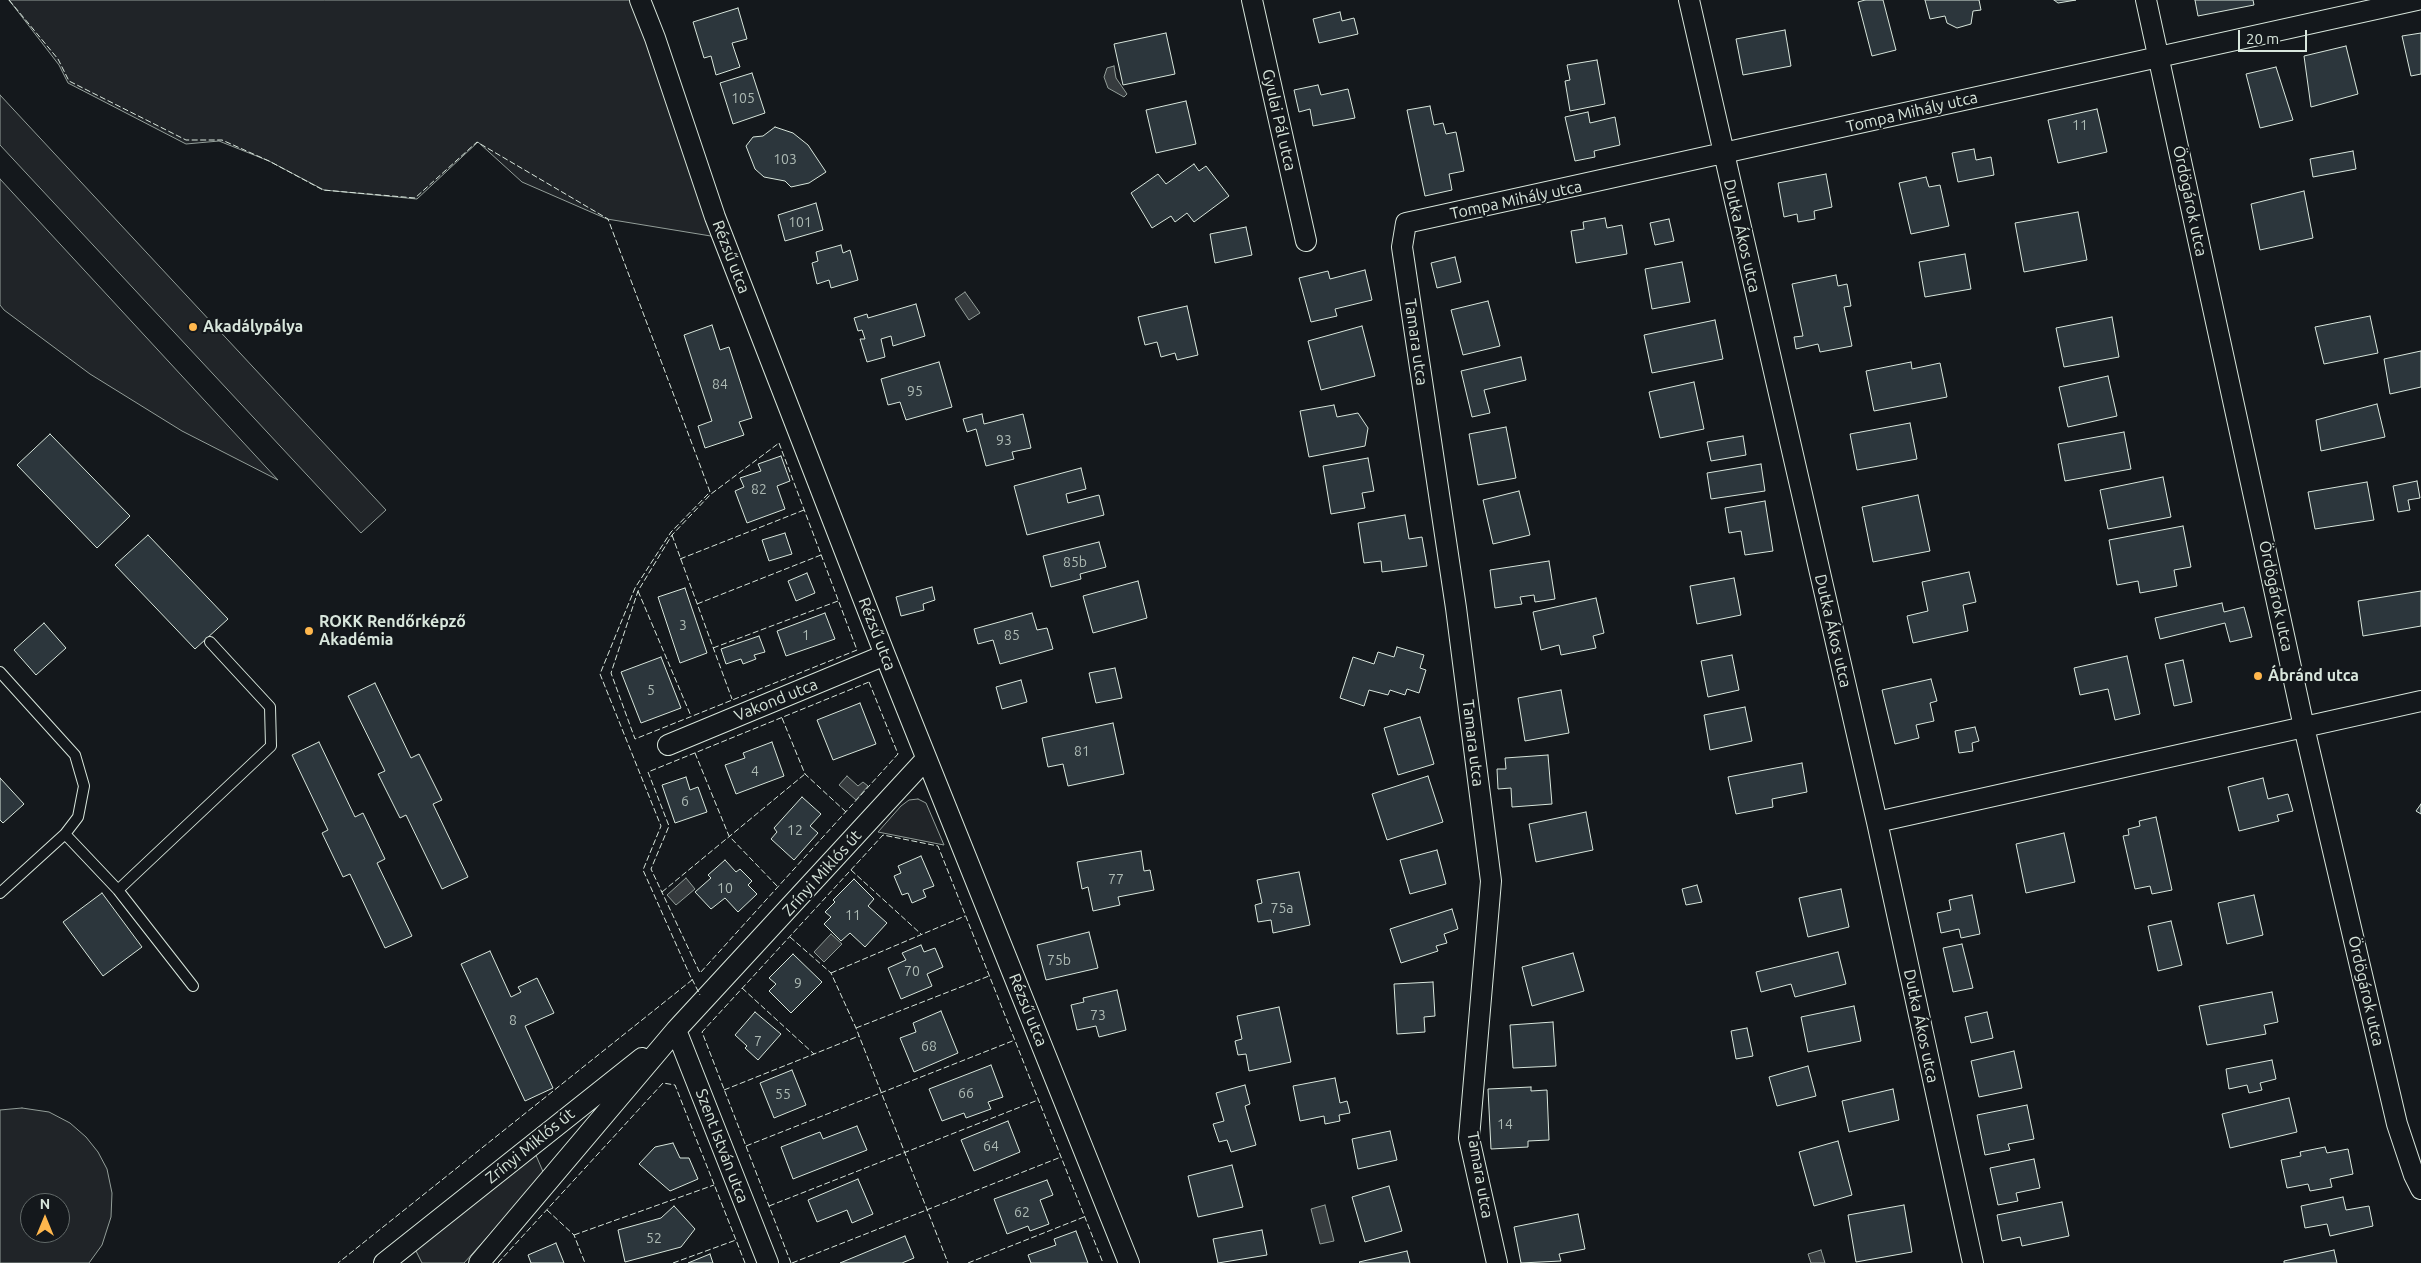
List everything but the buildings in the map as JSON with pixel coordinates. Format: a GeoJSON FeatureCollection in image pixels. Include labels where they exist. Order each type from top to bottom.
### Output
{"type":"FeatureCollection","features":[{"type":"Feature","properties":{"kind":"street","name":"Rézsű utca"},"geometry":{"type":"LineString","coordinates":[[640,0],[658,47],[715,217],[926,759],[1129,1263]]}},
{"type":"Feature","properties":{"kind":"street","name":"Gyulai Pál utca"},"geometry":{"type":"LineString","coordinates":[[1252,0],[1306,240]]}},
{"type":"Feature","properties":{"kind":"street","name":"Dutka Ákos utca"},"geometry":{"type":"LineString","coordinates":[[1689,0],[1876,822],[1973,1263]]}},
{"type":"Feature","properties":{"kind":"street","name":"Ördögárok utca"},"geometry":{"type":"LineString","coordinates":[[2146,0],[2304,727],[2397,1124],[2414,1176],[2421,1188]]}},
{"type":"Feature","properties":{"kind":"street","name":"Tompa Mihály utca"},"geometry":{"type":"LineString","coordinates":[[1406,223],[2417,0]]}},
{"type":"Feature","properties":{"kind":"street","name":"Tamara utca"},"geometry":{"type":"LineString","coordinates":[[1406,223],[1402,247],[1456,608],[1491,881],[1470,1138],[1497,1263]]}},
{"type":"Feature","properties":{"kind":"street","name":"Vakond utca"},"geometry":{"type":"LineString","coordinates":[[668,745],[885,655]]}},
{"type":"Feature","properties":{"kind":"street"},"geometry":{"type":"LineString","coordinates":[[1876,822],[2421,701]]}},
{"type":"Feature","properties":{"kind":"street","name":"Zrínyi Miklós út"},"geometry":{"type":"LineString","coordinates":[[479,1263],[676,1030],[926,759]]}},
{"type":"Feature","properties":{"kind":"street","name":"Zrínyi Miklós út"},"geometry":{"type":"LineString","coordinates":[[384,1263],[405,1256],[676,1030]]}},
{"type":"Feature","properties":{"kind":"street","name":"Szent István utca"},"geometry":{"type":"LineString","coordinates":[[676,1030],[768,1263]]}},
{"type":"Feature","properties":{"kind":"lane"},"geometry":{"type":"LineString","coordinates":[[118,890],[271,746],[270,707],[210,642]]}},
{"type":"Feature","properties":{"kind":"lane"},"geometry":{"type":"LineString","coordinates":[[0,672],[75,755],[84,786],[78,817],[66,834],[0,893]]}},
{"type":"Feature","properties":{"kind":"lane"},"geometry":{"type":"LineString","coordinates":[[66,834],[118,890],[193,986]]}},
{"type":"Feature","properties":{"kind":"shaded area"},"geometry":{"type":"Polygon","coordinates":[[[9,0],[640,0],[723,238],[607,219],[522,182],[478,142],[417,199],[324,190],[269,161],[219,141],[186,144],[68,83],[59,65],[9,0]]]}},
{"type":"Feature","properties":{"kind":"shaded area"},"geometry":{"type":"Polygon","coordinates":[[[1114,66],[1116,78],[1127,94],[1124,97],[1108,88],[1104,77],[1107,68],[1114,66]]]}},
{"type":"Feature","properties":{"kind":"shaded area","name":"Akadálypálya"},"geometry":{"type":"Polygon","coordinates":[[[0,95],[386,510],[361,533],[0,145],[0,95]]]}},
{"type":"Feature","properties":{"kind":"shaded area"},"geometry":{"type":"Polygon","coordinates":[[[0,179],[278,480],[182,431],[90,374],[4,310],[0,305],[0,179]]]}},
{"type":"Feature","properties":{"kind":"shaded area"},"geometry":{"type":"Polygon","coordinates":[[[965,292],[980,313],[969,320],[955,299],[965,292]]]}},
{"type":"Feature","properties":{"kind":"shaded area"},"geometry":{"type":"Polygon","coordinates":[[[847,776],[858,786],[863,782],[868,786],[856,800],[839,785],[847,776]]]}},
{"type":"Feature","properties":{"kind":"shaded area"},"geometry":{"type":"Polygon","coordinates":[[[918,799],[926,803],[944,845],[878,832],[901,806],[909,800],[918,799]]]}},
{"type":"Feature","properties":{"kind":"shaded area"},"geometry":{"type":"Polygon","coordinates":[[[686,878],[695,889],[676,905],[667,895],[686,878]]]}},
{"type":"Feature","properties":{"kind":"shaded area"},"geometry":{"type":"Polygon","coordinates":[[[831,934],[842,944],[824,962],[814,952],[831,934]]]}},
{"type":"Feature","properties":{"kind":"shaded area"},"geometry":{"type":"Polygon","coordinates":[[[22,1108],[49,1112],[70,1123],[86,1137],[98,1152],[107,1169],[112,1193],[111,1217],[102,1245],[89,1263],[0,1263],[0,1110],[22,1108]]]}},
{"type":"Feature","properties":{"kind":"shaded area"},"geometry":{"type":"Polygon","coordinates":[[[535,1153],[544,1174],[464,1263],[422,1263],[414,1247],[535,1153]]]}},
{"type":"Feature","properties":{"kind":"shaded area"},"geometry":{"type":"Polygon","coordinates":[[[1325,1205],[1334,1241],[1320,1244],[1311,1209],[1325,1205]]]}},
{"type":"Feature","properties":{"kind":"shaded area"},"geometry":{"type":"Polygon","coordinates":[[[1821,1250],[1825,1263],[1811,1263],[1808,1254],[1821,1250]]]}},
{"type":"Feature","properties":{"kind":"fence"},"geometry":{"type":"LineString","coordinates":[[9,0],[58,59],[69,81],[186,140],[222,140],[269,161],[323,190],[415,198],[477,142],[608,219],[710,492],[671,532],[635,588],[600,674],[661,826],[643,870],[692,980],[338,1263]]}},
{"type":"Feature","properties":{"kind":"fence"},"geometry":{"type":"LineString","coordinates":[[779,443],[857,650],[635,739],[611,673],[638,591],[672,535],[711,494],[779,443]]}},
{"type":"Feature","properties":{"kind":"fence"},"geometry":{"type":"LineString","coordinates":[[680,559],[804,510]]}},
{"type":"Feature","properties":{"kind":"fence"},"geometry":{"type":"LineString","coordinates":[[672,535],[732,699]]}},
{"type":"Feature","properties":{"kind":"fence"},"geometry":{"type":"LineString","coordinates":[[697,604],[821,555]]}},
{"type":"Feature","properties":{"kind":"fence"},"geometry":{"type":"LineString","coordinates":[[638,591],[691,716]]}},
{"type":"Feature","properties":{"kind":"fence"},"geometry":{"type":"LineString","coordinates":[[713,648],[838,601]]}},
{"type":"Feature","properties":{"kind":"fence"},"geometry":{"type":"LineString","coordinates":[[869,682],[898,754],[700,973],[651,869],[669,826],[648,772],[869,682]]}},
{"type":"Feature","properties":{"kind":"fence"},"geometry":{"type":"LineString","coordinates":[[782,718],[805,774],[846,812]]}},
{"type":"Feature","properties":{"kind":"fence"},"geometry":{"type":"LineString","coordinates":[[695,753],[729,836],[778,887]]}},
{"type":"Feature","properties":{"kind":"fence"},"geometry":{"type":"LineString","coordinates":[[662,892],[805,774]]}},
{"type":"Feature","properties":{"kind":"fence"},"geometry":{"type":"LineString","coordinates":[[791,1263],[702,1032],[883,835],[938,846],[1103,1263]]}},
{"type":"Feature","properties":{"kind":"fence"},"geometry":{"type":"LineString","coordinates":[[851,870],[921,934]]}},
{"type":"Feature","properties":{"kind":"fence"},"geometry":{"type":"LineString","coordinates":[[831,973],[965,916]]}},
{"type":"Feature","properties":{"kind":"fence"},"geometry":{"type":"LineString","coordinates":[[790,937],[831,973],[856,1028],[948,1263]]}},
{"type":"Feature","properties":{"kind":"fence"},"geometry":{"type":"LineString","coordinates":[[856,1028],[989,976]]}},
{"type":"Feature","properties":{"kind":"fence"},"geometry":{"type":"LineString","coordinates":[[692,979],[700,995]]}},
{"type":"Feature","properties":{"kind":"fence"},"geometry":{"type":"LineString","coordinates":[[742,988],[814,1054]]}},
{"type":"Feature","properties":{"kind":"fence"},"geometry":{"type":"LineString","coordinates":[[724,1090],[859,1036]]}},
{"type":"Feature","properties":{"kind":"fence"},"geometry":{"type":"LineString","coordinates":[[746,1146],[1015,1040]]}},
{"type":"Feature","properties":{"kind":"fence"},"geometry":{"type":"LineString","coordinates":[[498,1263],[663,1083],[675,1085],[745,1263]]}},
{"type":"Feature","properties":{"kind":"fence"},"geometry":{"type":"LineString","coordinates":[[769,1206],[1038,1100]]}},
{"type":"Feature","properties":{"kind":"fence"},"geometry":{"type":"LineString","coordinates":[[792,1263],[1061,1157]]}},
{"type":"Feature","properties":{"kind":"fence"},"geometry":{"type":"LineString","coordinates":[[574,1235],[714,1185]]}},
{"type":"Feature","properties":{"kind":"fence"},"geometry":{"type":"LineString","coordinates":[[547,1210],[574,1235],[585,1263]]}},
{"type":"Feature","properties":{"kind":"fence"},"geometry":{"type":"LineString","coordinates":[[968,1263],[1084,1217]]}},
{"type":"Feature","properties":{"kind":"fence"},"geometry":{"type":"LineString","coordinates":[[673,1263],[736,1240]]}},
{"type":"Feature","properties":{"kind":"place","name":"Akadálypálya"},"geometry":{"type":"Point","coordinates":[193,327]}},
{"type":"Feature","properties":{"kind":"place","name":"ROKK Rendőrképző Akadémia"},"geometry":{"type":"Point","coordinates":[309,631]}},
{"type":"Feature","properties":{"kind":"place","name":"Ábránd utca"},"geometry":{"type":"Point","coordinates":[2258,676]}}]}
